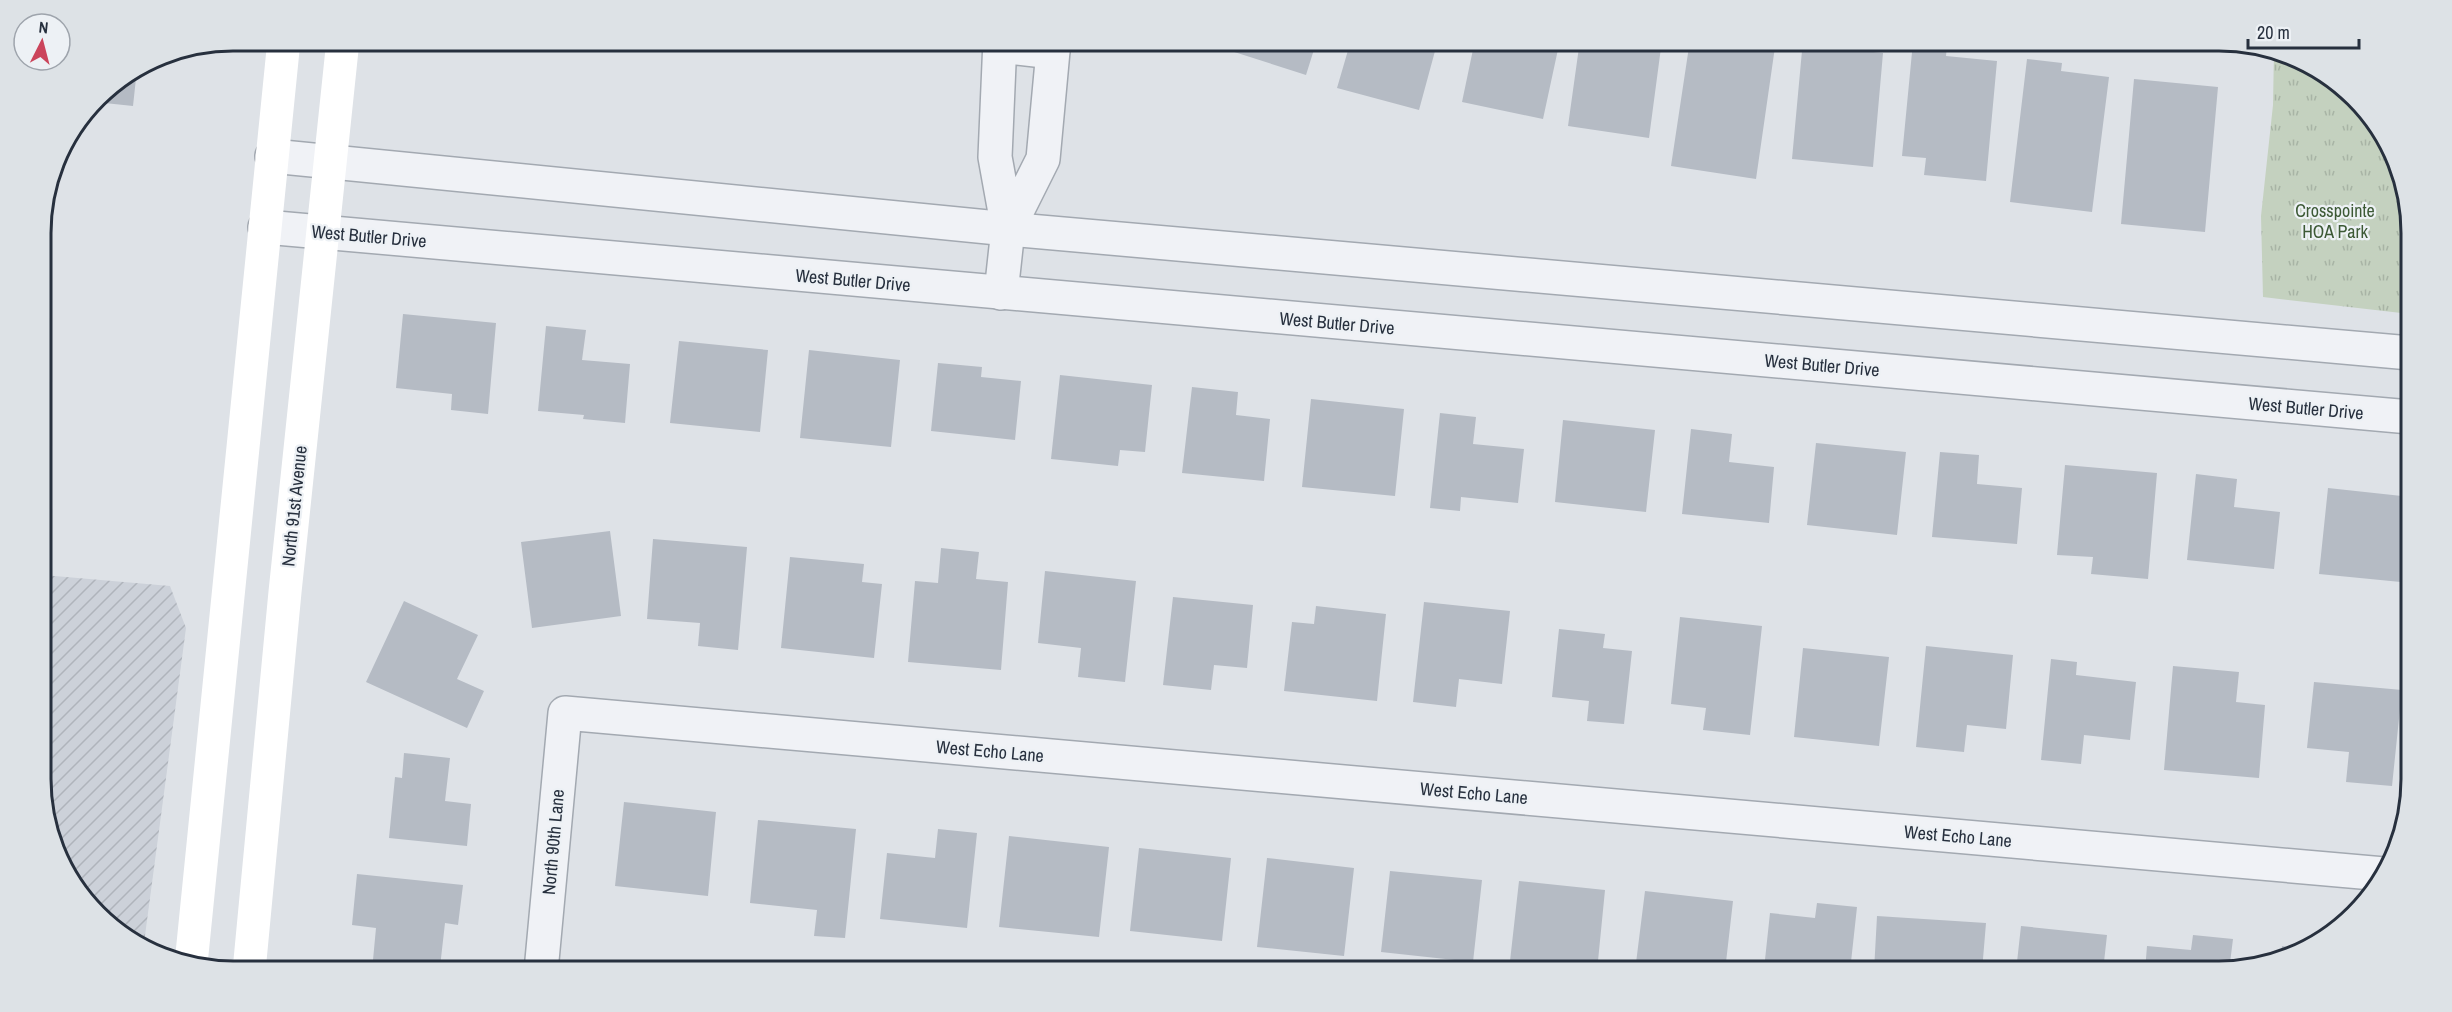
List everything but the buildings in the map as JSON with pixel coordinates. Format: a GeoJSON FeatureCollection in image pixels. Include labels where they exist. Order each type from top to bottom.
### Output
{"type":"FeatureCollection","features":[{"type":"Feature","properties":{"kind":"main road"},"geometry":{"type":"LineString","coordinates":[[192,956],[283,51]]}},
{"type":"Feature","properties":{"kind":"main road","name":"North 91st Avenue"},"geometry":{"type":"LineString","coordinates":[[250,961],[285,592],[342,51]]}},
{"type":"Feature","properties":{"kind":"street"},"geometry":{"type":"LineString","coordinates":[[1000,51],[995,157],[1008,229],[1001,293]]}},
{"type":"Feature","properties":{"kind":"street"},"geometry":{"type":"LineString","coordinates":[[1008,229],[1043,159],[1053,51]]}},
{"type":"Feature","properties":{"kind":"street"},"geometry":{"type":"LineString","coordinates":[[272,156],[1008,229],[2401,351]]}},
{"type":"Feature","properties":{"kind":"street","name":"West Butler Drive"},"geometry":{"type":"LineString","coordinates":[[265,227],[2401,416]]}},
{"type":"Feature","properties":{"kind":"street","name":"West Echo Lane"},"geometry":{"type":"LineString","coordinates":[[565,713],[2374,873]]}},
{"type":"Feature","properties":{"kind":"street","name":"North 90th Lane"},"geometry":{"type":"LineString","coordinates":[[542,961],[565,713]]}},
{"type":"Feature","properties":{"kind":"shaded area"},"geometry":{"type":"Polygon","coordinates":[[[51,576],[170,586],[186,628],[145,937],[113,916],[96,899],[70,859],[54,815],[51,779],[51,576]]]}},
{"type":"Feature","properties":{"kind":"green space","name":"Crosspointe HOA Park"},"geometry":{"type":"Polygon","coordinates":[[[2274,60],[2299,70],[2339,96],[2356,113],[2377,142],[2395,186],[2399,209],[2401,313],[2263,297],[2261,216],[2273,105],[2274,60]]]}}]}
